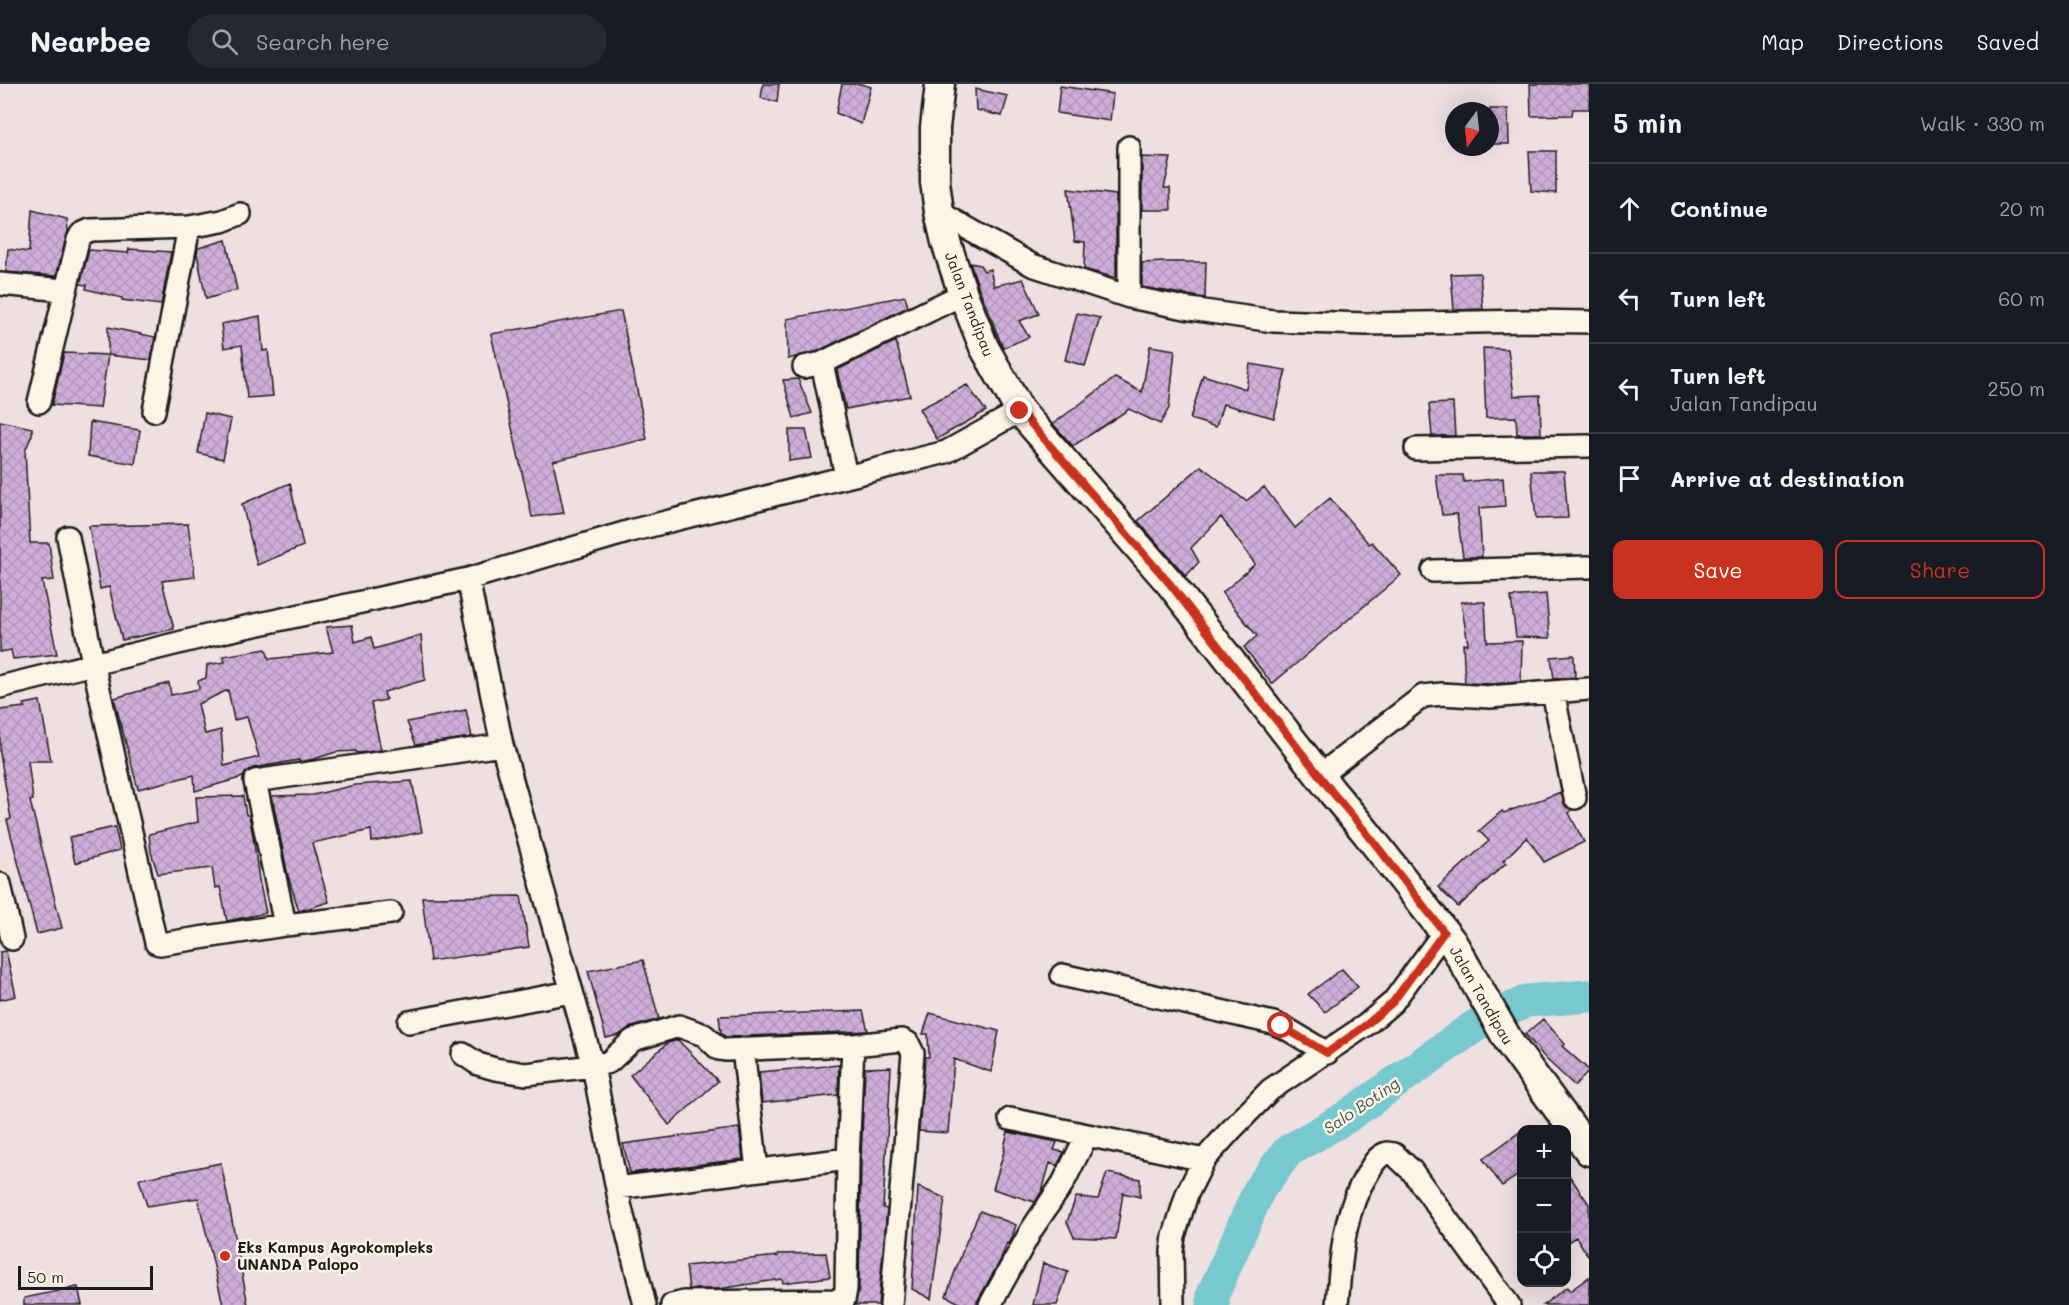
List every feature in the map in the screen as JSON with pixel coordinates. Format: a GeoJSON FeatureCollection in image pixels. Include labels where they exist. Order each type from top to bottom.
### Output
{"type":"FeatureCollection","features":[{"type":"Feature","properties":{"kind":"street","name":"Jalan Tandipau"},"geometry":{"type":"LineString","coordinates":[[940,84],[935,128],[935,182],[946,242],[984,347],[1020,411],[1170,584],[1448,937],[1511,1045],[1589,1151]]}},
{"type":"Feature","properties":{"kind":"street"},"geometry":{"type":"LineString","coordinates":[[1129,147],[1130,297]]}},
{"type":"Feature","properties":{"kind":"street"},"geometry":{"type":"LineString","coordinates":[[939,212],[1032,265],[1130,297],[1190,309],[1273,321],[1366,324],[1589,322]]}},
{"type":"Feature","properties":{"kind":"street"},"geometry":{"type":"LineString","coordinates":[[39,402],[64,290],[78,240],[85,232],[90,230],[189,228],[222,221],[240,214]]}},
{"type":"Feature","properties":{"kind":"street"},"geometry":{"type":"LineString","coordinates":[[154,411],[189,228]]}},
{"type":"Feature","properties":{"kind":"street"},"geometry":{"type":"LineString","coordinates":[[0,284],[64,290]]}},
{"type":"Feature","properties":{"kind":"street"},"geometry":{"type":"LineString","coordinates":[[846,476],[813,365],[963,294]]}},
{"type":"Feature","properties":{"kind":"street"},"geometry":{"type":"LineString","coordinates":[[0,687],[227,631],[468,579],[634,530],[946,452],[1020,411]]}},
{"type":"Feature","properties":{"kind":"street"},"geometry":{"type":"LineString","coordinates":[[1416,449],[1589,446]]}},
{"type":"Feature","properties":{"kind":"street"},"geometry":{"type":"LineString","coordinates":[[68,537],[93,663],[156,943],[160,945],[285,925],[391,913]]}},
{"type":"Feature","properties":{"kind":"street"},"geometry":{"type":"LineString","coordinates":[[1434,571],[1589,567]]}},
{"type":"Feature","properties":{"kind":"street"},"geometry":{"type":"LineString","coordinates":[[468,579],[502,745],[593,1066],[617,1188],[645,1305]]}},
{"type":"Feature","properties":{"kind":"street"},"geometry":{"type":"LineString","coordinates":[[1319,776],[1423,696],[1442,694],[1490,697],[1589,689]]}},
{"type":"Feature","properties":{"kind":"street"},"geometry":{"type":"LineString","coordinates":[[1553,692],[1575,798]]}},
{"type":"Feature","properties":{"kind":"street"},"geometry":{"type":"LineString","coordinates":[[285,925],[255,781],[502,745]]}},
{"type":"Feature","properties":{"kind":"street"},"geometry":{"type":"LineString","coordinates":[[0,884],[12,939]]}},
{"type":"Feature","properties":{"kind":"street"},"geometry":{"type":"LineString","coordinates":[[1173,1305],[1174,1236],[1187,1194],[1204,1160],[1270,1090],[1327,1053],[1393,1002],[1448,937]]}},
{"type":"Feature","properties":{"kind":"street"},"geometry":{"type":"LineString","coordinates":[[1062,975],[1273,1023],[1327,1053]]}},
{"type":"Feature","properties":{"kind":"street"},"geometry":{"type":"LineString","coordinates":[[409,1022],[571,992]]}},
{"type":"Feature","properties":{"kind":"street"},"geometry":{"type":"LineString","coordinates":[[464,1054],[478,1064],[526,1074],[593,1066],[609,1062],[633,1040],[680,1026],[704,1035],[719,1049],[854,1045],[902,1040],[908,1042],[913,1053],[891,1305]]}},
{"type":"Feature","properties":{"kind":"street"},"geometry":{"type":"LineString","coordinates":[[672,1305],[684,1302],[844,1300],[847,1280],[848,1159],[854,1045]]}},
{"type":"Feature","properties":{"kind":"street"},"geometry":{"type":"LineString","coordinates":[[743,1049],[757,1170]]}},
{"type":"Feature","properties":{"kind":"street"},"geometry":{"type":"LineString","coordinates":[[1010,1119],[1204,1160]]}},
{"type":"Feature","properties":{"kind":"street"},"geometry":{"type":"LineString","coordinates":[[990,1305],[1032,1229],[1063,1183],[1087,1135]]}},
{"type":"Feature","properties":{"kind":"street"},"geometry":{"type":"LineString","coordinates":[[1337,1305],[1344,1241],[1353,1203],[1361,1184],[1376,1160],[1387,1153],[1394,1154],[1412,1171],[1509,1305]]}},
{"type":"Feature","properties":{"kind":"street"},"geometry":{"type":"LineString","coordinates":[[617,1188],[848,1159]]}},
{"type":"Feature","properties":{"kind":"building"},"geometry":{"type":"Polygon","coordinates":[[[763,84],[779,84],[777,102],[761,98],[763,84]]]}},
{"type":"Feature","properties":{"kind":"building"},"geometry":{"type":"Polygon","coordinates":[[[842,84],[861,84],[871,87],[861,124],[836,113],[842,84]]]}},
{"type":"Feature","properties":{"kind":"building"},"geometry":{"type":"Polygon","coordinates":[[[1530,84],[1589,84],[1589,109],[1573,109],[1572,115],[1531,116],[1530,84]]]}},
{"type":"Feature","properties":{"kind":"building"},"geometry":{"type":"Polygon","coordinates":[[[1060,86],[1113,94],[1110,121],[1057,113],[1060,86]]]}},
{"type":"Feature","properties":{"kind":"building"},"geometry":{"type":"Polygon","coordinates":[[[975,89],[1008,96],[1002,116],[976,110],[975,89]]]}},
{"type":"Feature","properties":{"kind":"building"},"geometry":{"type":"Polygon","coordinates":[[[1499,109],[1508,109],[1509,144],[1499,144],[1499,109]]]}},
{"type":"Feature","properties":{"kind":"building"},"geometry":{"type":"Polygon","coordinates":[[[1529,151],[1556,151],[1556,193],[1531,191],[1529,151]]]}},
{"type":"Feature","properties":{"kind":"building"},"geometry":{"type":"Polygon","coordinates":[[[1142,157],[1171,158],[1164,188],[1170,188],[1171,210],[1142,210],[1142,157]]]}},
{"type":"Feature","properties":{"kind":"building"},"geometry":{"type":"Polygon","coordinates":[[[1068,189],[1116,195],[1116,278],[1084,269],[1085,242],[1075,241],[1068,189]]]}},
{"type":"Feature","properties":{"kind":"building"},"geometry":{"type":"Polygon","coordinates":[[[32,210],[67,219],[68,232],[56,276],[6,272],[8,249],[29,252],[32,210]]]}},
{"type":"Feature","properties":{"kind":"building"},"geometry":{"type":"Polygon","coordinates":[[[226,240],[237,290],[206,299],[197,254],[198,248],[226,240]]]}},
{"type":"Feature","properties":{"kind":"building"},"geometry":{"type":"Polygon","coordinates":[[[129,249],[171,252],[161,305],[122,300],[122,298],[86,289],[87,285],[80,284],[89,250],[128,253],[129,249]]]}},
{"type":"Feature","properties":{"kind":"building"},"geometry":{"type":"Polygon","coordinates":[[[1206,262],[1205,298],[1142,287],[1142,263],[1206,262]]]}},
{"type":"Feature","properties":{"kind":"building"},"geometry":{"type":"Polygon","coordinates":[[[970,263],[980,265],[984,271],[990,269],[994,286],[1023,279],[1039,314],[1019,321],[1029,337],[1003,348],[970,263]]]}},
{"type":"Feature","properties":{"kind":"building"},"geometry":{"type":"Polygon","coordinates":[[[1480,273],[1483,309],[1454,310],[1451,274],[1480,273]]]}},
{"type":"Feature","properties":{"kind":"building"},"geometry":{"type":"Polygon","coordinates":[[[905,296],[908,307],[818,351],[788,359],[787,319],[905,296]]]}},
{"type":"Feature","properties":{"kind":"building"},"geometry":{"type":"Polygon","coordinates":[[[621,311],[647,439],[553,461],[564,513],[532,517],[491,334],[621,311]]]}},
{"type":"Feature","properties":{"kind":"building"},"geometry":{"type":"Polygon","coordinates":[[[1077,313],[1100,318],[1085,366],[1065,360],[1077,313]]]}},
{"type":"Feature","properties":{"kind":"building"},"geometry":{"type":"Polygon","coordinates":[[[260,316],[263,351],[268,350],[273,396],[247,398],[242,345],[224,348],[221,324],[260,316]]]}},
{"type":"Feature","properties":{"kind":"building"},"geometry":{"type":"Polygon","coordinates":[[[108,327],[155,337],[151,360],[108,355],[108,327]]]}},
{"type":"Feature","properties":{"kind":"building"},"geometry":{"type":"Polygon","coordinates":[[[896,341],[910,396],[846,409],[837,370],[896,341]]]}},
{"type":"Feature","properties":{"kind":"building"},"geometry":{"type":"Polygon","coordinates":[[[1150,346],[1175,350],[1169,408],[1160,424],[1129,409],[1073,446],[1053,424],[1115,378],[1142,392],[1150,346]]]}},
{"type":"Feature","properties":{"kind":"building"},"geometry":{"type":"Polygon","coordinates":[[[1483,348],[1508,349],[1514,396],[1540,395],[1541,434],[1517,434],[1516,417],[1486,418],[1483,348]]]}},
{"type":"Feature","properties":{"kind":"building"},"geometry":{"type":"Polygon","coordinates":[[[64,353],[108,355],[100,408],[52,405],[64,353]]]}},
{"type":"Feature","properties":{"kind":"building"},"geometry":{"type":"Polygon","coordinates":[[[1250,364],[1286,370],[1274,418],[1223,404],[1216,427],[1190,419],[1203,375],[1246,389],[1250,364]]]}},
{"type":"Feature","properties":{"kind":"building"},"geometry":{"type":"Polygon","coordinates":[[[798,379],[812,413],[794,418],[783,380],[798,379]]]}},
{"type":"Feature","properties":{"kind":"building"},"geometry":{"type":"Polygon","coordinates":[[[967,385],[986,411],[937,439],[919,409],[967,385]]]}},
{"type":"Feature","properties":{"kind":"building"},"geometry":{"type":"Polygon","coordinates":[[[1453,403],[1455,436],[1432,436],[1429,404],[1453,403]]]}},
{"type":"Feature","properties":{"kind":"building"},"geometry":{"type":"Polygon","coordinates":[[[205,413],[231,419],[223,459],[198,453],[205,413]]]}},
{"type":"Feature","properties":{"kind":"building"},"geometry":{"type":"Polygon","coordinates":[[[0,421],[32,428],[32,435],[25,451],[30,543],[49,543],[54,580],[42,581],[57,654],[13,659],[11,650],[0,652],[0,421]]]}},
{"type":"Feature","properties":{"kind":"building"},"geometry":{"type":"Polygon","coordinates":[[[90,422],[140,430],[135,464],[88,456],[90,422]]]}},
{"type":"Feature","properties":{"kind":"building"},"geometry":{"type":"Polygon","coordinates":[[[789,430],[806,430],[812,458],[789,461],[789,430]]]}},
{"type":"Feature","properties":{"kind":"building"},"geometry":{"type":"Polygon","coordinates":[[[1201,466],[1246,501],[1264,487],[1295,528],[1330,498],[1369,544],[1372,542],[1401,575],[1272,684],[1244,647],[1257,636],[1222,593],[1255,564],[1221,517],[1191,548],[1199,562],[1186,576],[1138,521],[1201,466]]]}},
{"type":"Feature","properties":{"kind":"building"},"geometry":{"type":"Polygon","coordinates":[[[1531,471],[1564,471],[1568,518],[1536,519],[1531,471]]]}},
{"type":"Feature","properties":{"kind":"building"},"geometry":{"type":"Polygon","coordinates":[[[1436,475],[1463,475],[1464,482],[1503,478],[1505,506],[1479,508],[1482,557],[1463,557],[1457,514],[1442,515],[1436,475]]]}},
{"type":"Feature","properties":{"kind":"building"},"geometry":{"type":"Polygon","coordinates":[[[290,483],[303,546],[257,565],[242,504],[290,483]]]}},
{"type":"Feature","properties":{"kind":"building"},"geometry":{"type":"Polygon","coordinates":[[[188,524],[195,577],[162,581],[174,629],[122,640],[109,587],[100,589],[89,526],[188,524]]]}},
{"type":"Feature","properties":{"kind":"building"},"geometry":{"type":"Polygon","coordinates":[[[1546,594],[1550,638],[1516,637],[1511,597],[1546,594]]]}},
{"type":"Feature","properties":{"kind":"building"},"geometry":{"type":"Polygon","coordinates":[[[1461,602],[1485,602],[1487,642],[1522,641],[1521,682],[1465,683],[1463,644],[1468,644],[1461,602]]]}},
{"type":"Feature","properties":{"kind":"building"},"geometry":{"type":"Polygon","coordinates":[[[352,625],[355,642],[371,637],[374,649],[421,635],[425,680],[384,692],[386,700],[371,703],[381,750],[357,753],[356,751],[336,752],[299,762],[299,760],[253,768],[243,777],[195,791],[194,775],[138,789],[114,698],[169,683],[171,695],[199,689],[198,681],[206,678],[207,665],[225,662],[223,656],[266,649],[269,659],[333,652],[326,627],[352,625]],[[228,690],[198,704],[205,734],[221,730],[224,766],[259,757],[247,717],[234,720],[228,690]]]}},
{"type":"Feature","properties":{"kind":"building"},"geometry":{"type":"Polygon","coordinates":[[[1574,655],[1575,677],[1554,679],[1551,657],[1574,655]]]}},
{"type":"Feature","properties":{"kind":"building"},"geometry":{"type":"Polygon","coordinates":[[[40,701],[51,761],[28,761],[33,800],[30,801],[62,928],[37,934],[7,820],[11,819],[0,754],[0,710],[25,707],[24,704],[40,701]]]}},
{"type":"Feature","properties":{"kind":"building"},"geometry":{"type":"Polygon","coordinates":[[[466,710],[472,737],[416,745],[407,722],[466,710]]]}},
{"type":"Feature","properties":{"kind":"building"},"geometry":{"type":"Polygon","coordinates":[[[412,781],[422,832],[372,842],[371,830],[312,843],[329,902],[299,911],[288,876],[272,796],[313,795],[355,785],[412,781]]]}},
{"type":"Feature","properties":{"kind":"building"},"geometry":{"type":"Polygon","coordinates":[[[1561,792],[1565,806],[1572,810],[1569,813],[1584,842],[1544,862],[1527,837],[1503,861],[1506,863],[1458,907],[1438,887],[1489,841],[1479,831],[1502,811],[1504,813],[1561,792]]]}},
{"type":"Feature","properties":{"kind":"building"},"geometry":{"type":"Polygon","coordinates":[[[243,796],[246,815],[249,815],[266,913],[227,921],[220,887],[215,888],[212,868],[158,874],[151,852],[149,834],[198,822],[196,797],[243,796]]]}},
{"type":"Feature","properties":{"kind":"building"},"geometry":{"type":"Polygon","coordinates":[[[115,827],[120,850],[75,863],[69,837],[115,827]]]}},
{"type":"Feature","properties":{"kind":"building"},"geometry":{"type":"Polygon","coordinates":[[[521,896],[529,947],[430,961],[422,897],[521,896]]]}},
{"type":"Feature","properties":{"kind":"building"},"geometry":{"type":"Polygon","coordinates":[[[6,951],[16,996],[0,1000],[0,952],[6,951]]]}},
{"type":"Feature","properties":{"kind":"building"},"geometry":{"type":"Polygon","coordinates":[[[643,960],[659,1019],[606,1038],[588,971],[643,960]]]}},
{"type":"Feature","properties":{"kind":"building"},"geometry":{"type":"Polygon","coordinates":[[[1342,969],[1358,987],[1325,1012],[1308,994],[1342,969]]]}},
{"type":"Feature","properties":{"kind":"building"},"geometry":{"type":"Polygon","coordinates":[[[863,1011],[868,1031],[726,1037],[721,1033],[719,1016],[863,1011]]]}},
{"type":"Feature","properties":{"kind":"building"},"geometry":{"type":"Polygon","coordinates":[[[930,1013],[999,1031],[991,1072],[954,1059],[948,1133],[919,1131],[925,1057],[929,1057],[928,1034],[923,1034],[930,1013]]]}},
{"type":"Feature","properties":{"kind":"building"},"geometry":{"type":"Polygon","coordinates":[[[1543,1019],[1565,1044],[1562,1046],[1589,1070],[1575,1086],[1546,1059],[1525,1034],[1543,1019]]]}},
{"type":"Feature","properties":{"kind":"building"},"geometry":{"type":"Polygon","coordinates":[[[678,1040],[718,1081],[669,1125],[630,1075],[668,1043],[678,1040]]]}},
{"type":"Feature","properties":{"kind":"building"},"geometry":{"type":"Polygon","coordinates":[[[839,1065],[838,1095],[762,1103],[759,1072],[839,1065]]]}},
{"type":"Feature","properties":{"kind":"building"},"geometry":{"type":"Polygon","coordinates":[[[891,1067],[883,1208],[887,1209],[878,1305],[855,1305],[859,1289],[865,1068],[891,1067]]]}},
{"type":"Feature","properties":{"kind":"building"},"geometry":{"type":"Polygon","coordinates":[[[739,1128],[743,1159],[630,1173],[623,1144],[739,1128]]]}},
{"type":"Feature","properties":{"kind":"building"},"geometry":{"type":"Polygon","coordinates":[[[1008,1132],[1057,1142],[1054,1150],[1064,1152],[1057,1166],[1050,1163],[1042,1191],[1035,1202],[993,1189],[1008,1132]]]}},
{"type":"Feature","properties":{"kind":"building"},"geometry":{"type":"Polygon","coordinates":[[[1517,1134],[1517,1176],[1502,1186],[1483,1159],[1517,1134]]]}},
{"type":"Feature","properties":{"kind":"building","name":"Eks Kampus Agrokompleks UNANDA Palopo"},"geometry":{"type":"Polygon","coordinates":[[[221,1163],[248,1305],[223,1305],[198,1198],[147,1206],[139,1179],[221,1163]]]}},
{"type":"Feature","properties":{"kind":"building"},"geometry":{"type":"Polygon","coordinates":[[[1107,1173],[1140,1179],[1140,1197],[1123,1193],[1116,1239],[1074,1237],[1067,1222],[1076,1197],[1098,1199],[1107,1173]]]}},
{"type":"Feature","properties":{"kind":"building"},"geometry":{"type":"Polygon","coordinates":[[[1571,1178],[1589,1204],[1589,1257],[1576,1237],[1571,1240],[1571,1178]]]}},
{"type":"Feature","properties":{"kind":"building"},"geometry":{"type":"Polygon","coordinates":[[[918,1187],[945,1198],[931,1299],[912,1289],[918,1187]]]}},
{"type":"Feature","properties":{"kind":"building"},"geometry":{"type":"Polygon","coordinates":[[[980,1211],[1016,1225],[1009,1244],[1007,1243],[1000,1261],[975,1305],[963,1305],[946,1296],[980,1211]]]}},
{"type":"Feature","properties":{"kind":"building"},"geometry":{"type":"Polygon","coordinates":[[[826,1253],[830,1277],[783,1283],[782,1279],[719,1289],[689,1289],[686,1266],[778,1256],[778,1254],[826,1253]]]}},
{"type":"Feature","properties":{"kind":"building"},"geometry":{"type":"Polygon","coordinates":[[[1043,1263],[1068,1272],[1057,1305],[1033,1305],[1043,1263]]]}},
{"type":"Feature","properties":{"kind":"building"},"geometry":{"type":"Polygon","coordinates":[[[1589,1277],[1589,1305],[1543,1305],[1567,1287],[1570,1291],[1589,1277]]]}},
{"type":"Feature","properties":{"kind":"building"},"geometry":{"type":"Polygon","coordinates":[[[78,1287],[82,1305],[24,1305],[24,1298],[78,1287]]]}},
{"type":"Feature","properties":{"kind":"waterway","name":"Salo Boting"},"geometry":{"type":"LineString","coordinates":[[1213,1305],[1213,1294],[1260,1188],[1288,1151],[1345,1118],[1475,1026],[1527,1001],[1589,996]]}},
{"type":"Feature","properties":{"kind":"place","name":"Eks Kampus Agrokompleks UNANDA Palopo"},"geometry":{"type":"Point","coordinates":[225,1256]}},
{"type":"Feature","properties":{"kind":"route"},"geometry":{"type":"LineString","coordinates":[[1020,411],[1170,584],[1444,932],[1393,1002],[1327,1053],[1281,1026]]}}]}
